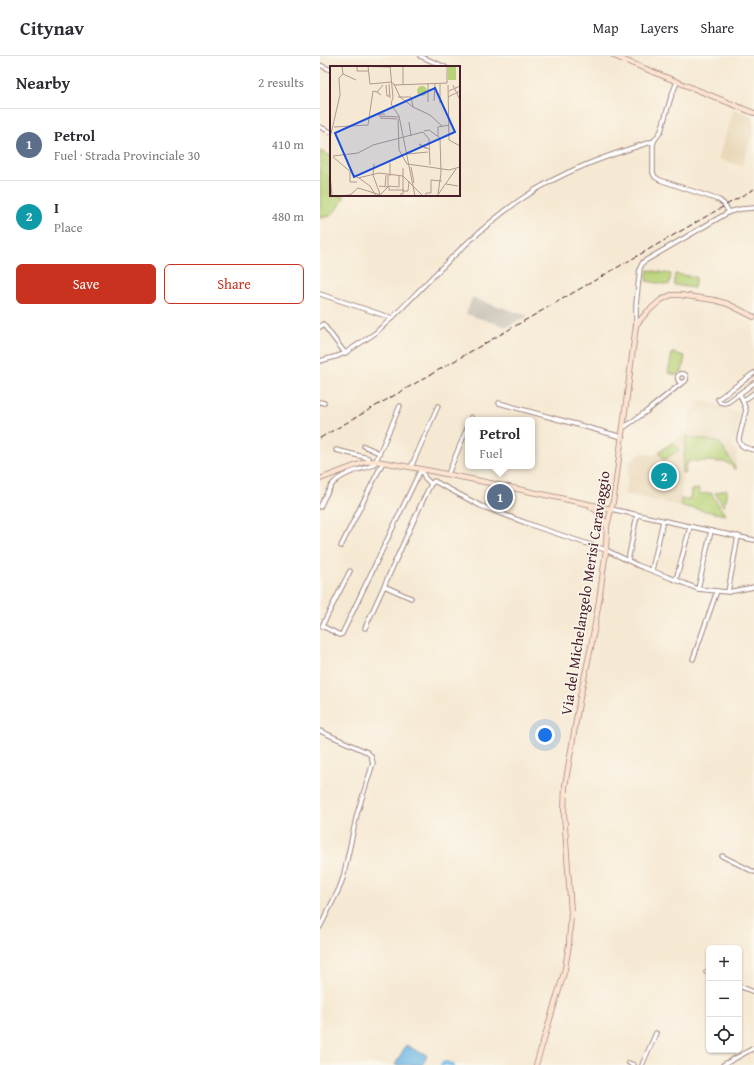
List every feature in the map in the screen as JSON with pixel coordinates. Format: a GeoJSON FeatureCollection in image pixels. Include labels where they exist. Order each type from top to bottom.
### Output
{"type":"FeatureCollection","features":[{"type":"Feature","properties":{"kind":"street"},"geometry":{"type":"LineString","coordinates":[[420,56],[443,66]]}},
{"type":"Feature","properties":{"kind":"street"},"geometry":{"type":"LineString","coordinates":[[614,56],[754,113]]}},
{"type":"Feature","properties":{"kind":"street"},"geometry":{"type":"LineString","coordinates":[[320,65],[330,70]]}},
{"type":"Feature","properties":{"kind":"street"},"geometry":{"type":"LineString","coordinates":[[677,82],[661,131],[654,141],[653,169],[655,177],[719,200],[724,204],[729,212]]}},
{"type":"Feature","properties":{"kind":"street"},"geometry":{"type":"LineString","coordinates":[[320,127],[330,132]]}},
{"type":"Feature","properties":{"kind":"street"},"geometry":{"type":"LineString","coordinates":[[320,361],[345,353],[374,334],[478,234],[523,197],[570,171],[630,148],[654,141]]}},
{"type":"Feature","properties":{"kind":"street"},"geometry":{"type":"LineString","coordinates":[[636,326],[636,305],[640,268],[643,262],[729,212],[754,208]]}},
{"type":"Feature","properties":{"kind":"street"},"geometry":{"type":"LineString","coordinates":[[320,294],[392,318]]}},
{"type":"Feature","properties":{"kind":"street"},"geometry":{"type":"LineString","coordinates":[[636,326],[647,312],[661,300],[671,295],[714,300],[728,304],[746,316],[754,317]]}},
{"type":"Feature","properties":{"kind":"street"},"geometry":{"type":"LineString","coordinates":[[320,326],[323,324],[345,353]]}},
{"type":"Feature","properties":{"kind":"street","name":"Via del Michelangelo Merisi Caravaggio"},"geometry":{"type":"LineString","coordinates":[[536,1065],[561,983],[569,944],[571,912],[564,819],[565,786],[580,696],[599,601],[606,550],[607,526],[613,502],[636,326]]}},
{"type":"Feature","properties":{"kind":"street"},"geometry":{"type":"LineString","coordinates":[[754,373],[718,399],[720,402],[728,402],[754,383]]}},
{"type":"Feature","properties":{"kind":"street"},"geometry":{"type":"LineString","coordinates":[[623,428],[683,382]]}},
{"type":"Feature","properties":{"kind":"street"},"geometry":{"type":"LineString","coordinates":[[743,401],[754,393]]}},
{"type":"Feature","properties":{"kind":"street"},"geometry":{"type":"LineString","coordinates":[[740,394],[746,410],[739,441],[745,447],[754,450]]}},
{"type":"Feature","properties":{"kind":"street"},"geometry":{"type":"LineString","coordinates":[[499,403],[622,437]]}},
{"type":"Feature","properties":{"kind":"street"},"geometry":{"type":"LineString","coordinates":[[320,507],[333,483],[350,473],[370,467],[379,453],[400,406]]}},
{"type":"Feature","properties":{"kind":"street"},"geometry":{"type":"LineString","coordinates":[[411,467],[438,406]]}},
{"type":"Feature","properties":{"kind":"street"},"geometry":{"type":"LineString","coordinates":[[448,474],[465,433]]}},
{"type":"Feature","properties":{"kind":"street"},"geometry":{"type":"LineString","coordinates":[[364,446],[379,453]]}},
{"type":"Feature","properties":{"kind":"street"},"geometry":{"type":"LineString","coordinates":[[336,450],[368,458],[373,461]]}},
{"type":"Feature","properties":{"kind":"street"},"geometry":{"type":"LineString","coordinates":[[320,480],[359,464],[373,461],[383,462],[448,474],[754,540]]}},
{"type":"Feature","properties":{"kind":"street"},"geometry":{"type":"LineString","coordinates":[[341,546],[383,462]]}},
{"type":"Feature","properties":{"kind":"street"},"geometry":{"type":"LineString","coordinates":[[421,469],[425,478],[431,484]]}},
{"type":"Feature","properties":{"kind":"street"},"geometry":{"type":"LineString","coordinates":[[350,571],[322,626],[340,635],[342,634],[421,469]]}},
{"type":"Feature","properties":{"kind":"street"},"geometry":{"type":"LineString","coordinates":[[365,628],[423,500],[434,481],[481,506],[544,530],[606,550],[637,565],[698,589],[728,592],[754,588]]}},
{"type":"Feature","properties":{"kind":"street"},"geometry":{"type":"LineString","coordinates":[[588,504],[600,513],[607,526]]}},
{"type":"Feature","properties":{"kind":"street"},"geometry":{"type":"LineString","coordinates":[[628,560],[638,515]]}},
{"type":"Feature","properties":{"kind":"street"},"geometry":{"type":"LineString","coordinates":[[652,570],[663,521]]}},
{"type":"Feature","properties":{"kind":"street"},"geometry":{"type":"LineString","coordinates":[[676,580],[690,527]]}},
{"type":"Feature","properties":{"kind":"street"},"geometry":{"type":"LineString","coordinates":[[698,589],[711,531]]}},
{"type":"Feature","properties":{"kind":"street"},"geometry":{"type":"LineString","coordinates":[[728,592],[738,536]]}},
{"type":"Feature","properties":{"kind":"street"},"geometry":{"type":"LineString","coordinates":[[384,586],[412,598]]}},
{"type":"Feature","properties":{"kind":"street"},"geometry":{"type":"LineString","coordinates":[[693,659],[717,592]]}},
{"type":"Feature","properties":{"kind":"street"},"geometry":{"type":"LineString","coordinates":[[320,732],[367,752],[371,756],[373,763],[357,814],[343,878],[320,927]]}},
{"type":"Feature","properties":{"kind":"street"},"geometry":{"type":"LineString","coordinates":[[722,856],[754,872]]}},
{"type":"Feature","properties":{"kind":"street"},"geometry":{"type":"LineString","coordinates":[[742,987],[754,992]]}},
{"type":"Feature","properties":{"kind":"street"},"geometry":{"type":"LineString","coordinates":[[642,1065],[656,1033]]}},
{"type":"Feature","properties":{"kind":"street"},"geometry":{"type":"LineString","coordinates":[[723,1065],[754,1048]]}},
{"type":"Feature","properties":{"kind":"shaded area"},"geometry":{"type":"Polygon","coordinates":[[[734,109],[754,117],[754,128],[742,166],[718,159],[734,109]]]}},
{"type":"Feature","properties":{"kind":"shaded area"},"geometry":{"type":"Polygon","coordinates":[[[472,298],[528,316],[507,327],[466,314],[472,298]]]}},
{"type":"Feature","properties":{"kind":"shaded area"},"geometry":{"type":"Polygon","coordinates":[[[699,401],[716,404],[740,414],[733,447],[737,453],[735,467],[719,442],[686,437],[682,475],[681,506],[624,494],[627,487],[629,461],[642,453],[654,455],[687,432],[690,413],[696,409],[695,406],[698,405],[699,401]]]}},
{"type":"Feature","properties":{"kind":"shaded area"},"geometry":{"type":"Polygon","coordinates":[[[486,486],[518,493],[513,517],[482,505],[486,486]]]}},
{"type":"Feature","properties":{"kind":"green space"},"geometry":{"type":"Polygon","coordinates":[[[320,151],[330,156],[330,196],[344,196],[339,207],[330,216],[320,218],[320,151]]]}},
{"type":"Feature","properties":{"kind":"green space"},"geometry":{"type":"Polygon","coordinates":[[[648,270],[671,274],[669,285],[646,281],[648,270]]]}},
{"type":"Feature","properties":{"kind":"green space"},"geometry":{"type":"Polygon","coordinates":[[[675,274],[696,277],[694,288],[674,285],[675,274]]]}},
{"type":"Feature","properties":{"kind":"green space"},"geometry":{"type":"Polygon","coordinates":[[[672,353],[685,356],[682,372],[677,375],[668,373],[672,353]]]}},
{"type":"Feature","properties":{"kind":"green space"},"geometry":{"type":"Polygon","coordinates":[[[686,437],[719,442],[735,467],[735,470],[731,465],[725,462],[688,461],[688,464],[685,465],[686,473],[682,473],[686,437]]]}},
{"type":"Feature","properties":{"kind":"green space"},"geometry":{"type":"Polygon","coordinates":[[[673,442],[679,450],[664,460],[659,452],[673,442]]]}},
{"type":"Feature","properties":{"kind":"green space"},"geometry":{"type":"Polygon","coordinates":[[[699,489],[700,494],[711,493],[725,515],[681,506],[681,499],[690,499],[691,490],[699,489]]]}},
{"type":"Feature","properties":{"kind":"green space"},"geometry":{"type":"Polygon","coordinates":[[[727,489],[724,507],[715,493],[727,489]]]}},
{"type":"Feature","properties":{"kind":"water"},"geometry":{"type":"Polygon","coordinates":[[[406,1045],[421,1053],[425,1053],[427,1056],[422,1065],[395,1065],[406,1045]]]}},
{"type":"Feature","properties":{"kind":"waterway"},"geometry":{"type":"LineString","coordinates":[[442,1065],[445,1063],[453,1065]]}},
{"type":"Feature","properties":{"kind":"railway"},"geometry":{"type":"LineString","coordinates":[[320,438],[754,189]]}},
{"type":"Feature","properties":{"kind":"place","name":"I"},"geometry":{"type":"Point","coordinates":[664,476]}},
{"type":"Feature","properties":{"kind":"place","name":"Petrol"},"geometry":{"type":"Point","coordinates":[500,497]}}]}
